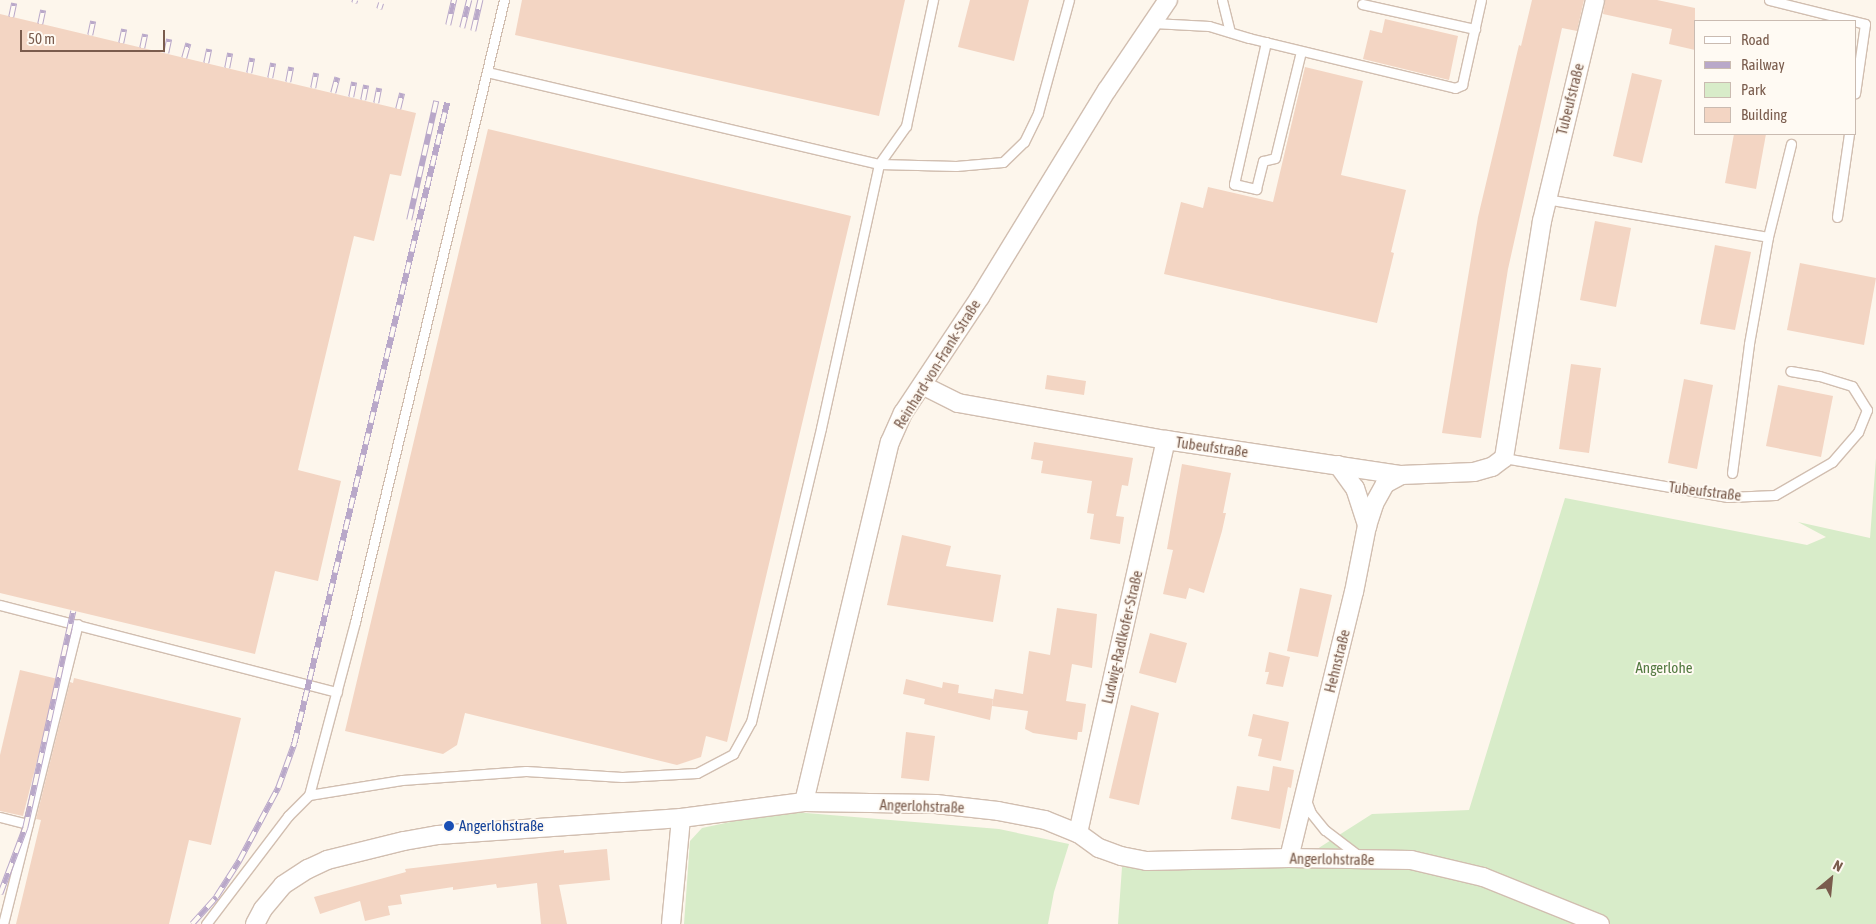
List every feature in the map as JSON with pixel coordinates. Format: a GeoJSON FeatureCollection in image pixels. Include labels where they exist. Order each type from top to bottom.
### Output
{"type":"FeatureCollection","features":[{"type":"Feature","properties":{"kind":"street","name":"Reinhard-von-Frank-Straße"},"geometry":{"type":"LineString","coordinates":[[804,802],[890,442],[903,413],[975,305],[1107,90],[1168,0]]}},
{"type":"Feature","properties":{"kind":"street","name":"Tubeufstraße"},"geometry":{"type":"LineString","coordinates":[[922,385],[958,403],[1166,440],[1401,475],[1474,472],[1492,467],[1504,458],[1546,199],[1595,0]]}},
{"type":"Feature","properties":{"kind":"street","name":"Ludwig-Radlkofer-Straße"},"geometry":{"type":"LineString","coordinates":[[1078,833],[1166,440]]}},
{"type":"Feature","properties":{"kind":"street","name":"Hehnstraße"},"geometry":{"type":"LineString","coordinates":[[1338,465],[1355,488],[1366,526]]}},
{"type":"Feature","properties":{"kind":"street","name":"Hehnstraße"},"geometry":{"type":"LineString","coordinates":[[1289,858],[1354,592],[1366,526],[1374,504],[1385,484],[1401,475]]}},
{"type":"Feature","properties":{"kind":"street","name":"Angerlohstraße"},"geometry":{"type":"LineString","coordinates":[[255,924],[263,909],[283,885],[308,868],[327,860],[404,840],[438,835],[681,818],[804,802],[936,804],[998,811],[1045,820],[1078,833],[1099,848],[1121,856],[1147,861],[1289,858],[1411,860],[1483,877],[1600,924]]}},
{"type":"Feature","properties":{"kind":"street"},"geometry":{"type":"LineString","coordinates":[[671,924],[681,818]]}},
{"type":"Feature","properties":{"kind":"lane"},"geometry":{"type":"LineString","coordinates":[[206,924],[288,816],[309,795],[337,692],[504,0]]}},
{"type":"Feature","properties":{"kind":"lane"},"geometry":{"type":"LineString","coordinates":[[309,795],[402,780],[526,771],[622,777],[697,773],[733,754],[750,722],[753,712],[821,428],[879,164],[906,126],[932,0]]}},
{"type":"Feature","properties":{"kind":"lane"},"geometry":{"type":"LineString","coordinates":[[486,72],[879,164],[956,166],[1003,162],[1024,142],[1038,113],[1069,0]]}},
{"type":"Feature","properties":{"kind":"lane"},"geometry":{"type":"LineString","coordinates":[[1222,0],[1230,32]]}},
{"type":"Feature","properties":{"kind":"lane"},"geometry":{"type":"LineString","coordinates":[[1151,23],[1209,26],[1300,51],[1455,88],[1462,85],[1481,0]]}},
{"type":"Feature","properties":{"kind":"lane"},"geometry":{"type":"LineString","coordinates":[[1769,0],[1849,20]]}},
{"type":"Feature","properties":{"kind":"lane"},"geometry":{"type":"LineString","coordinates":[[1362,4],[1475,29]]}},
{"type":"Feature","properties":{"kind":"lane"},"geometry":{"type":"LineString","coordinates":[[1856,22],[1865,24],[1856,86]]}},
{"type":"Feature","properties":{"kind":"lane"},"geometry":{"type":"LineString","coordinates":[[1266,42],[1234,184],[1256,190],[1263,161],[1275,158],[1300,51]]}},
{"type":"Feature","properties":{"kind":"lane"},"geometry":{"type":"LineString","coordinates":[[1837,217],[1849,135]]}},
{"type":"Feature","properties":{"kind":"lane","name":"Tubeufstraße"},"geometry":{"type":"LineString","coordinates":[[1732,473],[1749,344],[1768,237],[1791,144]]}},
{"type":"Feature","properties":{"kind":"lane"},"geometry":{"type":"LineString","coordinates":[[1546,199],[1768,237]]}},
{"type":"Feature","properties":{"kind":"lane","name":"Tubeufstraße"},"geometry":{"type":"LineString","coordinates":[[1504,458],[1728,497],[1775,496],[1832,462],[1858,432],[1867,410],[1852,386],[1819,376],[1790,371]]}},
{"type":"Feature","properties":{"kind":"lane"},"geometry":{"type":"LineString","coordinates":[[0,605],[337,692]]}},
{"type":"Feature","properties":{"kind":"lane"},"geometry":{"type":"LineString","coordinates":[[3,924],[78,624]]}},
{"type":"Feature","properties":{"kind":"lane"},"geometry":{"type":"LineString","coordinates":[[1304,795],[1311,813],[1325,830],[1344,847],[1362,858]]}},
{"type":"Feature","properties":{"kind":"lane"},"geometry":{"type":"LineString","coordinates":[[0,817],[28,824]]}},
{"type":"Feature","properties":{"kind":"green space","name":"Angerlohe"},"geometry":{"type":"Polygon","coordinates":[[[1876,458],[1876,924],[1118,924],[1122,867],[1189,869],[1292,865],[1372,814],[1469,810],[1565,498],[1807,545],[1826,537],[1798,522],[1870,538],[1876,458]]]}},
{"type":"Feature","properties":{"kind":"green space"},"geometry":{"type":"Polygon","coordinates":[[[782,811],[999,829],[1069,844],[1054,892],[1048,924],[684,924],[690,841],[702,828],[782,811]]]}},
{"type":"Feature","properties":{"kind":"building"},"geometry":{"type":"Polygon","coordinates":[[[522,0],[905,0],[879,116],[515,35],[522,0]]]}},
{"type":"Feature","properties":{"kind":"building"},"geometry":{"type":"Polygon","coordinates":[[[970,0],[1029,0],[1014,61],[958,47],[970,0]]]}},
{"type":"Feature","properties":{"kind":"building"},"geometry":{"type":"Polygon","coordinates":[[[1532,0],[1584,0],[1577,31],[1562,28],[1508,269],[1481,438],[1442,433],[1478,217],[1519,45],[1521,46],[1532,0]]]}},
{"type":"Feature","properties":{"kind":"building"},"geometry":{"type":"Polygon","coordinates":[[[1605,0],[1657,0],[1695,8],[1694,50],[1669,44],[1672,29],[1603,14],[1605,0]]]}},
{"type":"Feature","properties":{"kind":"building"},"geometry":{"type":"Polygon","coordinates":[[[0,14],[416,113],[401,176],[390,174],[374,241],[354,236],[298,470],[341,481],[318,581],[275,571],[255,654],[0,593],[0,14]]]}},
{"type":"Feature","properties":{"kind":"building"},"geometry":{"type":"Polygon","coordinates":[[[1385,19],[1458,36],[1449,80],[1363,59],[1370,30],[1382,33],[1385,19]]]}},
{"type":"Feature","properties":{"kind":"building"},"geometry":{"type":"Polygon","coordinates":[[[1305,67],[1363,81],[1341,175],[1406,190],[1391,252],[1394,253],[1377,323],[1164,274],[1181,202],[1203,208],[1208,187],[1273,202],[1305,67]]]}},
{"type":"Feature","properties":{"kind":"building"},"geometry":{"type":"Polygon","coordinates":[[[1632,73],[1662,80],[1642,163],[1613,156],[1632,73]]]}},
{"type":"Feature","properties":{"kind":"building"},"geometry":{"type":"Polygon","coordinates":[[[488,129],[851,216],[727,742],[706,736],[701,757],[677,765],[465,713],[457,745],[443,754],[345,731],[488,129]]]}},
{"type":"Feature","properties":{"kind":"building"},"geometry":{"type":"Polygon","coordinates":[[[1734,135],[1766,135],[1756,189],[1725,183],[1734,135]]]}},
{"type":"Feature","properties":{"kind":"building"},"geometry":{"type":"Polygon","coordinates":[[[1595,221],[1631,228],[1616,307],[1580,300],[1595,221]]]}},
{"type":"Feature","properties":{"kind":"building"},"geometry":{"type":"Polygon","coordinates":[[[1715,245],[1751,252],[1735,330],[1700,324],[1715,245]]]}},
{"type":"Feature","properties":{"kind":"building"},"geometry":{"type":"Polygon","coordinates":[[[1800,263],[1876,278],[1864,345],[1787,330],[1800,263]]]}},
{"type":"Feature","properties":{"kind":"building"},"geometry":{"type":"Polygon","coordinates":[[[1571,364],[1601,368],[1589,453],[1559,449],[1571,364]]]}},
{"type":"Feature","properties":{"kind":"building"},"geometry":{"type":"Polygon","coordinates":[[[1047,375],[1086,381],[1084,395],[1045,389],[1047,375]]]}},
{"type":"Feature","properties":{"kind":"building"},"geometry":{"type":"Polygon","coordinates":[[[1684,379],[1713,385],[1697,469],[1668,463],[1684,379]]]}},
{"type":"Feature","properties":{"kind":"building"},"geometry":{"type":"Polygon","coordinates":[[[1778,385],[1833,396],[1821,457],[1766,446],[1778,385]]]}},
{"type":"Feature","properties":{"kind":"building"},"geometry":{"type":"Polygon","coordinates":[[[1034,442],[1133,458],[1128,486],[1122,485],[1116,516],[1124,517],[1120,544],[1090,539],[1094,514],[1087,513],[1092,481],[1041,473],[1043,461],[1031,459],[1034,442]]]}},
{"type":"Feature","properties":{"kind":"building"},"geometry":{"type":"Polygon","coordinates":[[[1182,464],[1231,473],[1223,513],[1226,513],[1222,531],[1204,593],[1189,588],[1186,599],[1163,594],[1173,550],[1167,549],[1182,464]]]}},
{"type":"Feature","properties":{"kind":"building"},"geometry":{"type":"Polygon","coordinates":[[[902,535],[951,546],[946,566],[1001,575],[993,622],[887,605],[902,535]]]}},
{"type":"Feature","properties":{"kind":"building"},"geometry":{"type":"Polygon","coordinates":[[[1300,588],[1332,595],[1318,657],[1287,651],[1300,588]]]}},
{"type":"Feature","properties":{"kind":"building"},"geometry":{"type":"Polygon","coordinates":[[[1057,608],[1097,614],[1092,668],[1072,664],[1066,701],[1086,704],[1082,732],[1078,732],[1077,740],[1033,733],[1025,729],[1028,711],[992,706],[995,689],[1023,694],[1029,651],[1050,655],[1057,608]]]}},
{"type":"Feature","properties":{"kind":"building"},"geometry":{"type":"Polygon","coordinates":[[[1150,633],[1187,643],[1176,683],[1139,673],[1150,633]]]}},
{"type":"Feature","properties":{"kind":"building"},"geometry":{"type":"Polygon","coordinates":[[[1269,652],[1290,657],[1283,687],[1266,684],[1269,672],[1265,672],[1269,652]]]}},
{"type":"Feature","properties":{"kind":"building"},"geometry":{"type":"Polygon","coordinates":[[[20,670],[58,679],[23,816],[0,811],[0,755],[20,670]]]}},
{"type":"Feature","properties":{"kind":"building"},"geometry":{"type":"Polygon","coordinates":[[[74,678],[241,718],[211,845],[189,840],[169,924],[16,924],[41,820],[36,819],[70,682],[73,683],[74,678]]]}},
{"type":"Feature","properties":{"kind":"building"},"geometry":{"type":"Polygon","coordinates":[[[906,679],[942,688],[943,682],[959,685],[958,693],[993,699],[990,720],[924,704],[925,699],[903,694],[906,679]]]}},
{"type":"Feature","properties":{"kind":"building"},"geometry":{"type":"Polygon","coordinates":[[[1131,705],[1159,713],[1139,805],[1109,798],[1131,705]]]}},
{"type":"Feature","properties":{"kind":"building"},"geometry":{"type":"Polygon","coordinates":[[[1253,714],[1289,722],[1281,761],[1258,756],[1262,739],[1248,736],[1253,714]]]}},
{"type":"Feature","properties":{"kind":"building"},"geometry":{"type":"Polygon","coordinates":[[[906,732],[935,736],[929,781],[901,778],[906,732]]]}},
{"type":"Feature","properties":{"kind":"building"},"geometry":{"type":"Polygon","coordinates":[[[1273,766],[1294,770],[1291,788],[1288,787],[1280,829],[1231,819],[1237,786],[1269,791],[1273,766]]]}},
{"type":"Feature","properties":{"kind":"building"},"geometry":{"type":"Polygon","coordinates":[[[607,849],[610,880],[559,885],[567,924],[541,924],[537,883],[497,888],[496,884],[453,890],[453,887],[400,895],[402,904],[388,906],[390,915],[365,921],[360,901],[320,914],[314,897],[406,872],[405,869],[564,850],[564,853],[607,849]]]}},
{"type":"Feature","properties":{"kind":"railway"},"geometry":{"type":"LineString","coordinates":[[448,25],[454,0]]}},
{"type":"Feature","properties":{"kind":"railway"},"geometry":{"type":"LineString","coordinates":[[462,28],[469,0]]}},
{"type":"Feature","properties":{"kind":"railway"},"geometry":{"type":"LineString","coordinates":[[473,31],[480,0]]}},
{"type":"Feature","properties":{"kind":"railway"},"geometry":{"type":"LineString","coordinates":[[11,17],[14,3]]}},
{"type":"Feature","properties":{"kind":"railway"},"geometry":{"type":"LineString","coordinates":[[379,9],[381,3]]}},
{"type":"Feature","properties":{"kind":"railway"},"geometry":{"type":"LineString","coordinates":[[40,24],[43,10]]}},
{"type":"Feature","properties":{"kind":"railway"},"geometry":{"type":"LineString","coordinates":[[90,35],[93,21]]}},
{"type":"Feature","properties":{"kind":"railway"},"geometry":{"type":"LineString","coordinates":[[121,43],[124,29]]}},
{"type":"Feature","properties":{"kind":"railway"},"geometry":{"type":"LineString","coordinates":[[142,48],[145,34]]}},
{"type":"Feature","properties":{"kind":"railway"},"geometry":{"type":"LineString","coordinates":[[166,53],[169,39]]}},
{"type":"Feature","properties":{"kind":"railway"},"geometry":{"type":"LineString","coordinates":[[184,58],[188,44]]}},
{"type":"Feature","properties":{"kind":"railway"},"geometry":{"type":"LineString","coordinates":[[206,63],[209,49]]}},
{"type":"Feature","properties":{"kind":"railway"},"geometry":{"type":"LineString","coordinates":[[227,68],[230,53]]}},
{"type":"Feature","properties":{"kind":"railway"},"geometry":{"type":"LineString","coordinates":[[249,73],[252,58]]}},
{"type":"Feature","properties":{"kind":"railway"},"geometry":{"type":"LineString","coordinates":[[270,78],[273,63]]}},
{"type":"Feature","properties":{"kind":"railway"},"geometry":{"type":"LineString","coordinates":[[288,82],[291,67]]}},
{"type":"Feature","properties":{"kind":"railway"},"geometry":{"type":"LineString","coordinates":[[313,88],[316,73]]}},
{"type":"Feature","properties":{"kind":"railway"},"geometry":{"type":"LineString","coordinates":[[333,93],[337,78]]}},
{"type":"Feature","properties":{"kind":"railway"},"geometry":{"type":"LineString","coordinates":[[351,97],[354,82]]}},
{"type":"Feature","properties":{"kind":"railway"},"geometry":{"type":"LineString","coordinates":[[363,100],[366,85]]}},
{"type":"Feature","properties":{"kind":"railway"},"geometry":{"type":"LineString","coordinates":[[376,103],[379,88]]}},
{"type":"Feature","properties":{"kind":"railway"},"geometry":{"type":"LineString","coordinates":[[398,109],[402,93]]}},
{"type":"Feature","properties":{"kind":"railway"},"geometry":{"type":"LineString","coordinates":[[409,220],[436,101]]}},
{"type":"Feature","properties":{"kind":"railway"},"geometry":{"type":"LineString","coordinates":[[192,924],[216,897],[239,861],[278,788],[294,744],[447,103]]}},
{"type":"Feature","properties":{"kind":"railway"},"geometry":{"type":"LineString","coordinates":[[0,894],[25,828],[73,611]]}},
{"type":"Feature","properties":{"kind":"place","name":"Angerlohstraße"},"geometry":{"type":"Point","coordinates":[449,826]}}]}
